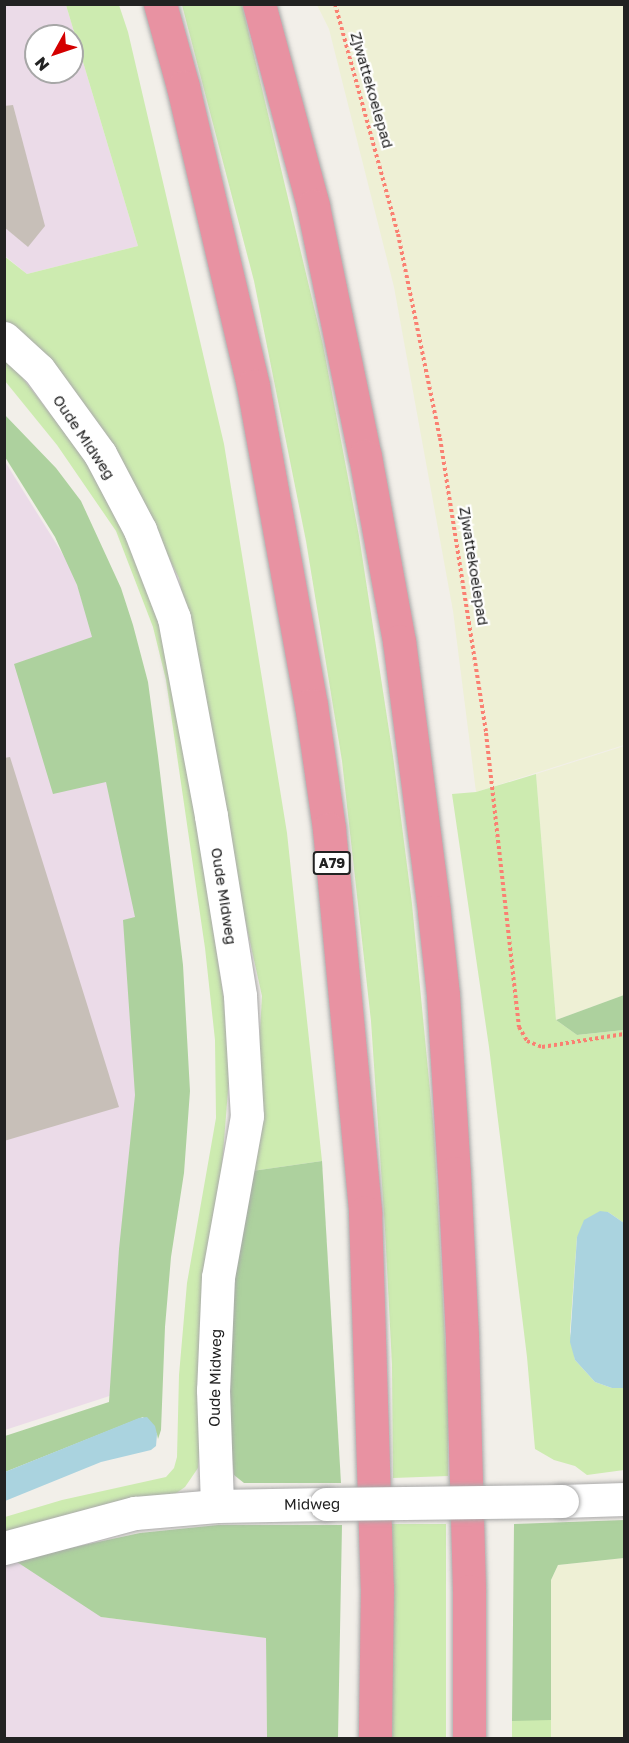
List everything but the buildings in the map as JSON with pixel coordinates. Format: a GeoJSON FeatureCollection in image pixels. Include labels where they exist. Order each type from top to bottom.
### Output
{"type":"FeatureCollection","features":[{"type":"Feature","properties":{"kind":"highway","name":"A79"},"geometry":{"type":"LineString","coordinates":[[160,4],[183,87],[253,386],[311,705],[329,829],[364,1212],[377,1587],[375,1738]]}},
{"type":"Feature","properties":{"kind":"highway"},"geometry":{"type":"LineString","coordinates":[[259,4],[313,206],[365,456],[399,641],[434,912],[444,1019],[462,1326],[469,1591],[469,1738]]}},
{"type":"Feature","properties":{"kind":"street","name":"Oude Midweg"},"geometry":{"type":"LineString","coordinates":[[4,338],[39,370],[100,454],[140,530],[174,618],[211,816],[240,996],[247,1116],[218,1277],[213,1389],[217,1506]]}},
{"type":"Feature","properties":{"kind":"street","name":"Midweg"},"geometry":{"type":"LineString","coordinates":[[4,1548],[135,1513],[217,1506],[624,1499]]}},
{"type":"Feature","properties":{"kind":"path","name":"Zjwattekoelepad"},"geometry":{"type":"LineString","coordinates":[[335,4],[398,234],[441,438],[486,733],[519,1026],[527,1041],[542,1047],[624,1034]]}},
{"type":"Feature","properties":{"kind":"shaded area"},"geometry":{"type":"Polygon","coordinates":[[[4,5],[66,5],[72,24],[24,24],[24,84],[84,84],[84,65],[138,246],[27,274],[5,256],[4,5]]]}},
{"type":"Feature","properties":{"kind":"shaded area"},"geometry":{"type":"Polygon","coordinates":[[[4,460],[72,569],[143,795],[131,1389],[5,1430],[4,460]]]}},
{"type":"Feature","properties":{"kind":"shaded area"},"geometry":{"type":"Polygon","coordinates":[[[4,1527],[101,1617],[266,1638],[267,1738],[5,1738],[4,1527]]]}},
{"type":"Feature","properties":{"kind":"green space"},"geometry":{"type":"Polygon","coordinates":[[[66,5],[119,5],[128,32],[224,444],[287,833],[322,1161],[252,1171],[262,996],[221,812],[179,578],[111,444],[5,323],[4,256],[27,274],[138,246],[84,65],[84,24],[72,24],[66,5]]]}},
{"type":"Feature","properties":{"kind":"green space"},"geometry":{"type":"Polygon","coordinates":[[[182,5],[242,5],[323,345],[359,536],[393,756],[412,904],[434,1132],[448,1398],[448,1476],[393,1478],[392,1365],[371,1021],[342,761],[306,541],[254,281],[182,5]]]}},
{"type":"Feature","properties":{"kind":"green space"},"geometry":{"type":"Polygon","coordinates":[[[317,5],[624,5],[624,745],[476,792],[453,611],[394,287],[329,29],[317,5]]]}},
{"type":"Feature","properties":{"kind":"green space"},"geometry":{"type":"Polygon","coordinates":[[[4,354],[86,460],[113,507],[149,588],[175,677],[224,1000],[229,1078],[198,1468],[185,1487],[175,1494],[5,1534],[5,1517],[62,1500],[166,1477],[174,1468],[177,1457],[179,1375],[187,1283],[216,1118],[215,1040],[205,948],[166,680],[153,627],[116,531],[57,445],[5,381],[4,354]]]}},
{"type":"Feature","properties":{"kind":"green space"},"geometry":{"type":"Polygon","coordinates":[[[4,414],[56,468],[81,501],[121,588],[133,625],[148,682],[158,756],[183,965],[190,1091],[184,1173],[171,1257],[165,1327],[161,1430],[158,1439],[157,1434],[143,1417],[5,1472],[5,1436],[109,1402],[119,1249],[135,1095],[123,920],[135,917],[106,782],[53,794],[14,664],[92,637],[77,585],[55,537],[5,457],[4,414]]]}},
{"type":"Feature","properties":{"kind":"green space"},"geometry":{"type":"Polygon","coordinates":[[[624,746],[624,995],[556,1020],[536,774],[624,746]]]}},
{"type":"Feature","properties":{"kind":"green space"},"geometry":{"type":"Polygon","coordinates":[[[536,774],[556,1020],[577,1035],[624,1030],[624,1223],[608,1212],[577,1237],[570,1332],[575,1360],[595,1382],[612,1388],[624,1388],[624,1470],[587,1475],[575,1466],[554,1460],[535,1449],[527,1357],[489,1047],[452,794],[476,792],[536,774]]]}},
{"type":"Feature","properties":{"kind":"green space"},"geometry":{"type":"Polygon","coordinates":[[[624,995],[624,1030],[577,1035],[556,1020],[624,995]]]}},
{"type":"Feature","properties":{"kind":"green space"},"geometry":{"type":"Polygon","coordinates":[[[322,1161],[341,1483],[244,1483],[234,1475],[227,1416],[231,1295],[252,1171],[322,1161]]]}},
{"type":"Feature","properties":{"kind":"green space"},"geometry":{"type":"Polygon","coordinates":[[[624,1520],[624,1558],[558,1565],[551,1580],[551,1720],[512,1721],[514,1524],[624,1520]]]}},
{"type":"Feature","properties":{"kind":"green space"},"geometry":{"type":"Polygon","coordinates":[[[391,1524],[446,1524],[446,1738],[391,1738],[391,1524]]]}},
{"type":"Feature","properties":{"kind":"green space"},"geometry":{"type":"Polygon","coordinates":[[[218,1525],[342,1525],[338,1738],[267,1738],[266,1638],[101,1617],[14,1560],[140,1533],[218,1525]]]}},
{"type":"Feature","properties":{"kind":"green space"},"geometry":{"type":"Polygon","coordinates":[[[624,1558],[624,1738],[551,1738],[551,1580],[558,1565],[624,1558]]]}},
{"type":"Feature","properties":{"kind":"green space"},"geometry":{"type":"Polygon","coordinates":[[[512,1720],[551,1720],[551,1738],[512,1738],[512,1720]]]}},
{"type":"Feature","properties":{"kind":"water"},"geometry":{"type":"Polygon","coordinates":[[[600,1211],[608,1212],[624,1223],[624,1388],[612,1388],[595,1382],[575,1360],[570,1342],[577,1237],[584,1220],[600,1211]]]}},
{"type":"Feature","properties":{"kind":"water"},"geometry":{"type":"Polygon","coordinates":[[[147,1417],[155,1426],[157,1434],[156,1446],[151,1450],[101,1462],[5,1501],[5,1472],[139,1418],[147,1417]]]}}]}
